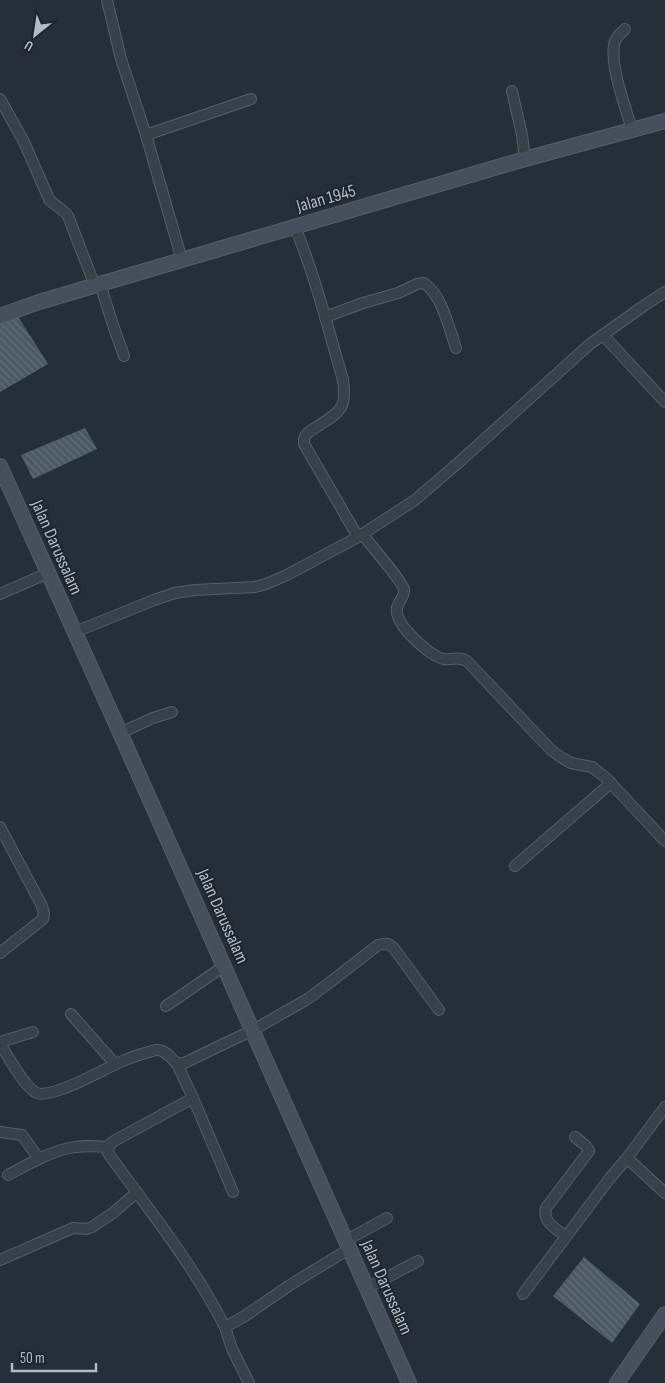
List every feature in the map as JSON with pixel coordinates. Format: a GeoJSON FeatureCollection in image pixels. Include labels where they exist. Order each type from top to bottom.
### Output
{"type":"FeatureCollection","features":[{"type":"Feature","properties":{"kind":"street"},"geometry":{"type":"LineString","coordinates":[[107,0],[121,59],[146,135],[182,260]]}},
{"type":"Feature","properties":{"kind":"street"},"geometry":{"type":"LineString","coordinates":[[626,29],[617,36],[614,43],[614,58],[632,130]]}},
{"type":"Feature","properties":{"kind":"street"},"geometry":{"type":"LineString","coordinates":[[512,92],[522,135],[525,159]]}},
{"type":"Feature","properties":{"kind":"street"},"geometry":{"type":"LineString","coordinates":[[0,99],[24,142],[49,199],[68,216],[124,356]]}},
{"type":"Feature","properties":{"kind":"street"},"geometry":{"type":"LineString","coordinates":[[146,135],[251,99]]}},
{"type":"Feature","properties":{"kind":"street","name":"Jalan 1945"},"geometry":{"type":"LineString","coordinates":[[0,316],[39,302],[525,159],[665,120]]}},
{"type":"Feature","properties":{"kind":"street"},"geometry":{"type":"LineString","coordinates":[[295,227],[308,259],[326,317],[343,380],[344,402],[338,412],[309,432],[304,439],[304,444],[360,536],[404,589],[396,611],[400,623],[414,639],[438,657],[444,659],[461,658],[467,661],[552,750],[571,763],[592,766],[611,783],[665,841]]}},
{"type":"Feature","properties":{"kind":"street"},"geometry":{"type":"LineString","coordinates":[[326,317],[424,283],[429,286],[435,295],[446,318],[456,348]]}},
{"type":"Feature","properties":{"kind":"street"},"geometry":{"type":"LineString","coordinates":[[75,632],[154,600],[175,594],[195,590],[255,587],[266,584],[287,575],[360,536],[415,500],[584,350],[665,292]]}},
{"type":"Feature","properties":{"kind":"street"},"geometry":{"type":"LineString","coordinates":[[603,335],[665,402]]}},
{"type":"Feature","properties":{"kind":"street","name":"Jalan Darussalam"},"geometry":{"type":"LineString","coordinates":[[0,466],[409,1383]]}},
{"type":"Feature","properties":{"kind":"street"},"geometry":{"type":"LineString","coordinates":[[0,594],[48,573]]}},
{"type":"Feature","properties":{"kind":"street"},"geometry":{"type":"LineString","coordinates":[[120,733],[153,718],[172,712]]}},
{"type":"Feature","properties":{"kind":"street"},"geometry":{"type":"LineString","coordinates":[[515,866],[611,783]]}},
{"type":"Feature","properties":{"kind":"street"},"geometry":{"type":"LineString","coordinates":[[0,827],[42,906],[44,914],[43,919],[0,953]]}},
{"type":"Feature","properties":{"kind":"street"},"geometry":{"type":"LineString","coordinates":[[177,1064],[193,1060],[253,1030],[306,1000],[378,945],[388,944],[393,947],[439,1010]]}},
{"type":"Feature","properties":{"kind":"street"},"geometry":{"type":"LineString","coordinates":[[166,1006],[224,966]]}},
{"type":"Feature","properties":{"kind":"street"},"geometry":{"type":"LineString","coordinates":[[71,1014],[115,1064]]}},
{"type":"Feature","properties":{"kind":"street"},"geometry":{"type":"LineString","coordinates":[[33,1032],[0,1043],[25,1083],[37,1093],[53,1093],[115,1064],[151,1051],[161,1050],[167,1054],[177,1064],[233,1192]]}},
{"type":"Feature","properties":{"kind":"street"},"geometry":{"type":"LineString","coordinates":[[193,1098],[114,1141],[108,1147],[108,1153],[211,1299],[225,1326],[232,1349],[249,1383]]}},
{"type":"Feature","properties":{"kind":"street"},"geometry":{"type":"LineString","coordinates":[[523,1294],[665,1108]]}},
{"type":"Feature","properties":{"kind":"street"},"geometry":{"type":"LineString","coordinates":[[0,1132],[22,1135],[40,1160]]}},
{"type":"Feature","properties":{"kind":"street"},"geometry":{"type":"LineString","coordinates":[[566,1236],[548,1223],[545,1212],[546,1208],[589,1151],[575,1137]]}},
{"type":"Feature","properties":{"kind":"street"},"geometry":{"type":"LineString","coordinates":[[8,1175],[69,1148],[84,1146],[108,1147]]}},
{"type":"Feature","properties":{"kind":"street"},"geometry":{"type":"LineString","coordinates":[[627,1158],[665,1192]]}},
{"type":"Feature","properties":{"kind":"street"},"geometry":{"type":"LineString","coordinates":[[0,1260],[73,1228],[92,1228],[137,1192]]}},
{"type":"Feature","properties":{"kind":"street"},"geometry":{"type":"LineString","coordinates":[[225,1326],[245,1316],[387,1218]]}},
{"type":"Feature","properties":{"kind":"street"},"geometry":{"type":"LineString","coordinates":[[367,1288],[418,1261]]}},
{"type":"Feature","properties":{"kind":"street"},"geometry":{"type":"LineString","coordinates":[[617,1383],[665,1314]]}},
{"type":"Feature","properties":{"kind":"building"},"geometry":{"type":"Polygon","coordinates":[[[17,315],[48,364],[0,392],[0,322],[17,315]]]}},
{"type":"Feature","properties":{"kind":"building"},"geometry":{"type":"Polygon","coordinates":[[[85,428],[97,449],[33,479],[21,455],[85,428]]]}},
{"type":"Feature","properties":{"kind":"building"},"geometry":{"type":"Polygon","coordinates":[[[584,1257],[640,1304],[612,1343],[553,1296],[584,1257]]]}}]}
